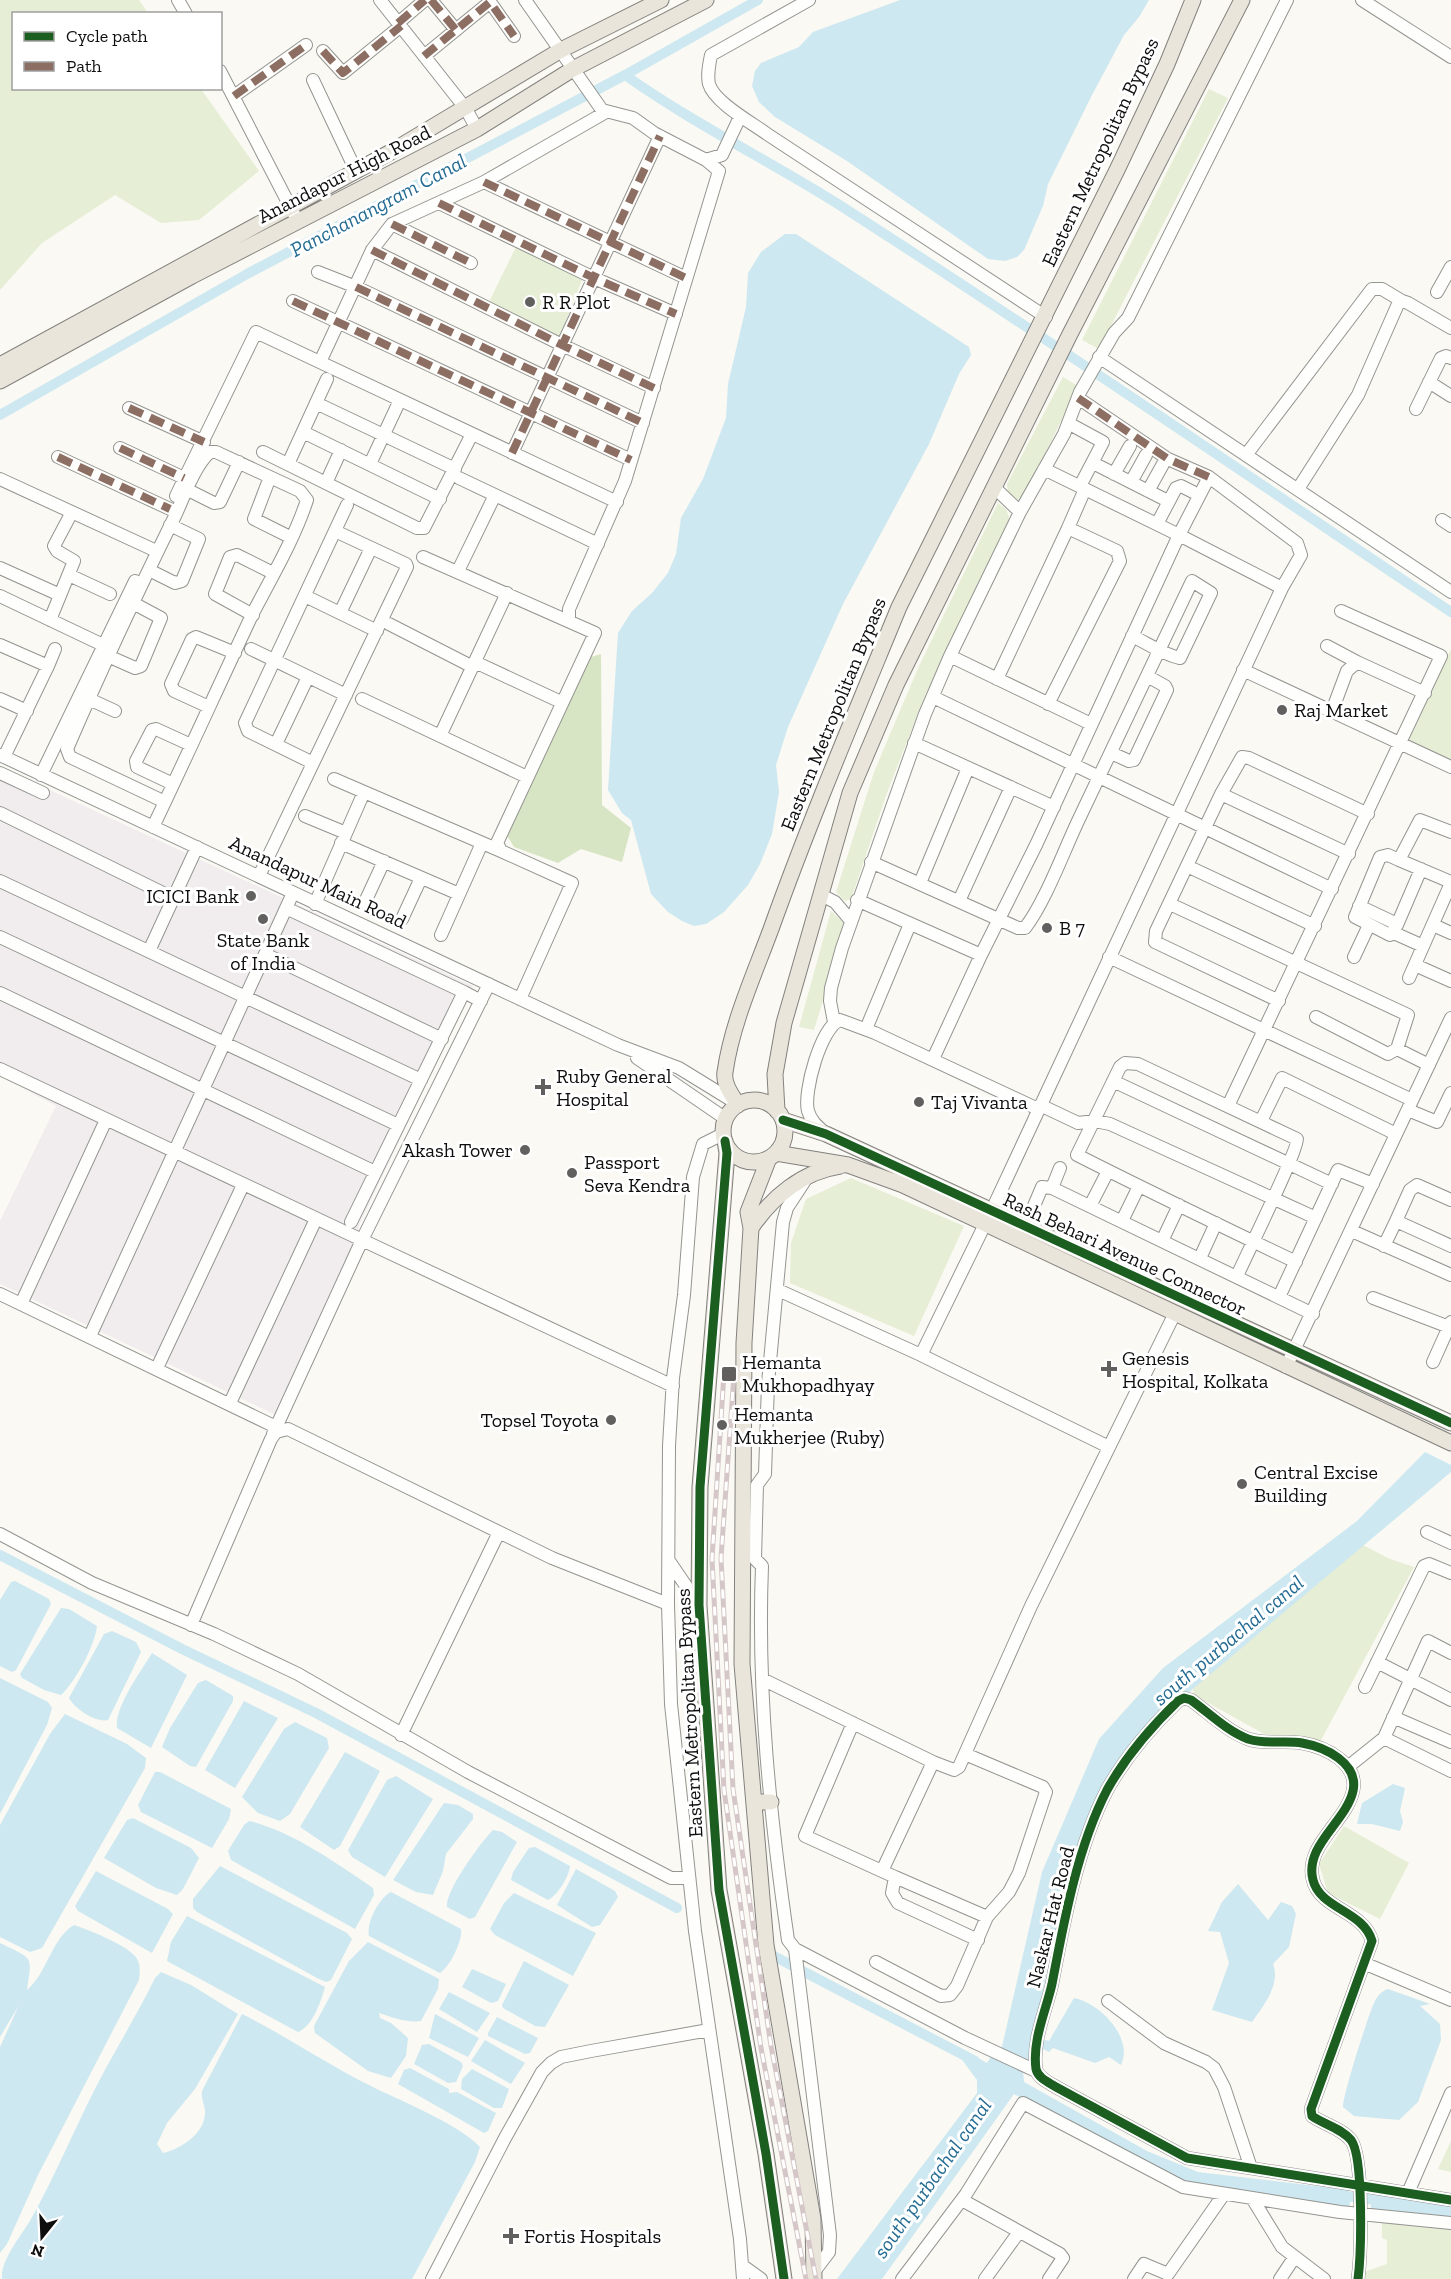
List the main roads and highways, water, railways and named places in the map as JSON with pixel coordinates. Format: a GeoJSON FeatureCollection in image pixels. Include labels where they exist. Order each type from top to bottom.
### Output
{"type":"FeatureCollection","features":[{"type":"Feature","properties":{"kind":"main road","name":"Anandapur High Road"},"geometry":{"type":"LineString","coordinates":[[0,365],[356,171],[466,109],[561,50],[661,0]]}},
{"type":"Feature","properties":{"kind":"main road","name":"Anandapur High Road"},"geometry":{"type":"LineString","coordinates":[[0,381],[297,222],[477,129],[573,69],[706,0]]}},
{"type":"Feature","properties":{"kind":"main road","name":"Eastern Metropolitan Bypass"},"geometry":{"type":"LineString","coordinates":[[738,1105],[728,1088],[724,1074],[742,1008],[781,900],[899,607],[1045,319],[1167,64],[1193,0]]}},
{"type":"Feature","properties":{"kind":"main road"},"geometry":{"type":"LineString","coordinates":[[814,2276],[813,2219],[766,1945],[742,1664],[744,1343],[751,1228],[748,1212],[772,1156],[784,1138],[775,1074],[784,1023],[850,794],[896,685],[1070,334],[1242,0]]}},
{"type":"Feature","properties":{"kind":"main road"},"geometry":{"type":"LineString","coordinates":[[780,1116],[757,1101],[738,1105],[725,1131],[735,1155],[752,1162],[772,1156],[848,1165],[988,1218],[1175,1313],[1445,1440]]}},
{"type":"Feature","properties":{"kind":"main road","name":"Rash Behari Avenue Connector"},"geometry":{"type":"LineString","coordinates":[[780,1116],[826,1134],[988,1218],[1024,1227],[1450,1423]]}},
{"type":"Feature","properties":{"kind":"main road","name":"Eastern Metropolitan Bypass"},"geometry":{"type":"LineString","coordinates":[[725,1131],[727,1154],[722,1236],[700,1487],[699,1605],[719,1890],[766,2154],[784,2279]]}},
{"type":"Feature","properties":{"kind":"main road"},"geometry":{"type":"LineString","coordinates":[[751,1228],[777,1197],[809,1176],[848,1165]]}},
{"type":"Feature","properties":{"kind":"main road"},"geometry":{"type":"LineString","coordinates":[[754,1802],[771,1802]]}},
{"type":"Feature","properties":{"kind":"water"},"geometry":{"type":"Polygon","coordinates":[[[900,0],[1149,0],[1124,35],[1092,95],[1048,184],[1043,206],[1024,250],[1017,257],[1005,261],[988,259],[847,161],[775,117],[759,102],[752,86],[755,71],[761,63],[799,47],[813,32],[900,0]]]}},
{"type":"Feature","properties":{"kind":"water"},"geometry":{"type":"Polygon","coordinates":[[[785,234],[796,234],[969,347],[971,355],[959,374],[929,444],[843,604],[788,727],[776,765],[779,792],[772,834],[760,864],[748,885],[724,912],[706,924],[694,926],[668,912],[651,894],[631,820],[622,813],[608,790],[618,633],[632,611],[652,593],[668,573],[676,554],[681,518],[703,479],[726,418],[728,384],[746,307],[748,273],[761,252],[785,234]]]}},
{"type":"Feature","properties":{"kind":"water","name":"south purbachal canal"},"geometry":{"type":"Polygon","coordinates":[[[1425,1452],[1451,1465],[1451,1472],[1144,1730],[1099,1795],[1068,1875],[1027,2064],[1001,2051],[1042,1872],[1099,1739],[1163,1668],[1357,1521],[1425,1452]]]}},
{"type":"Feature","properties":{"kind":"water"},"geometry":{"type":"Polygon","coordinates":[[[15,1581],[49,1599],[51,1604],[16,1670],[12,1672],[0,1666],[0,1600],[11,1582],[15,1581]]]}},
{"type":"Feature","properties":{"kind":"water"},"geometry":{"type":"Polygon","coordinates":[[[61,1608],[69,1609],[97,1626],[93,1643],[84,1662],[73,1681],[61,1695],[44,1690],[22,1678],[20,1674],[61,1608]]]}},
{"type":"Feature","properties":{"kind":"water"},"geometry":{"type":"Polygon","coordinates":[[[112,1631],[136,1642],[141,1652],[108,1720],[103,1720],[86,1714],[69,1698],[104,1634],[112,1631]]]}},
{"type":"Feature","properties":{"kind":"water"},"geometry":{"type":"Polygon","coordinates":[[[152,1653],[187,1675],[151,1748],[117,1728],[117,1720],[124,1700],[152,1653]]]}},
{"type":"Feature","properties":{"kind":"water"},"geometry":{"type":"Polygon","coordinates":[[[0,1678],[48,1702],[52,1708],[47,1725],[0,1814],[0,1678]]]}},
{"type":"Feature","properties":{"kind":"water"},"geometry":{"type":"Polygon","coordinates":[[[206,1680],[233,1696],[233,1701],[196,1767],[190,1766],[162,1747],[170,1728],[198,1683],[206,1680]]]}},
{"type":"Feature","properties":{"kind":"water"},"geometry":{"type":"Polygon","coordinates":[[[244,1701],[278,1718],[235,1788],[205,1770],[244,1701]]]}},
{"type":"Feature","properties":{"kind":"water"},"geometry":{"type":"Polygon","coordinates":[[[65,1714],[127,1744],[146,1758],[145,1768],[42,1948],[30,1952],[0,1937],[0,1825],[50,1734],[65,1714]]]}},
{"type":"Feature","properties":{"kind":"water"},"geometry":{"type":"Polygon","coordinates":[[[295,1722],[327,1738],[329,1748],[290,1814],[280,1821],[258,1813],[242,1797],[284,1729],[295,1722]]]}},
{"type":"Feature","properties":{"kind":"water"},"geometry":{"type":"Polygon","coordinates":[[[345,1752],[380,1771],[340,1846],[334,1850],[300,1827],[345,1752]]]}},
{"type":"Feature","properties":{"kind":"water"},"geometry":{"type":"Polygon","coordinates":[[[155,1772],[160,1772],[231,1809],[229,1819],[212,1848],[141,1812],[138,1805],[155,1772]]]}},
{"type":"Feature","properties":{"kind":"water"},"geometry":{"type":"Polygon","coordinates":[[[396,1776],[433,1799],[385,1877],[352,1857],[348,1850],[387,1780],[396,1776]]]}},
{"type":"Feature","properties":{"kind":"water"},"geometry":{"type":"Polygon","coordinates":[[[1393,1784],[1405,1788],[1400,1811],[1403,1822],[1400,1831],[1372,1824],[1357,1824],[1362,1803],[1393,1784]]]}},
{"type":"Feature","properties":{"kind":"water"},"geometry":{"type":"Polygon","coordinates":[[[444,1803],[458,1805],[473,1814],[473,1819],[446,1854],[443,1871],[433,1895],[416,1892],[393,1880],[444,1803]]]}},
{"type":"Feature","properties":{"kind":"water"},"geometry":{"type":"Polygon","coordinates":[[[133,1818],[191,1848],[199,1858],[183,1889],[177,1895],[156,1888],[104,1858],[127,1820],[133,1818]]]}},
{"type":"Feature","properties":{"kind":"water"},"geometry":{"type":"Polygon","coordinates":[[[249,1821],[265,1825],[297,1840],[373,1888],[374,1895],[355,1929],[231,1860],[228,1851],[244,1825],[249,1821]]]}},
{"type":"Feature","properties":{"kind":"water"},"geometry":{"type":"Polygon","coordinates":[[[493,1830],[502,1832],[517,1842],[475,1917],[470,1919],[447,1907],[448,1900],[465,1867],[493,1830]]]}},
{"type":"Feature","properties":{"kind":"water"},"geometry":{"type":"Polygon","coordinates":[[[535,1847],[570,1866],[562,1886],[548,1900],[511,1880],[513,1872],[529,1848],[535,1847]]]}},
{"type":"Feature","properties":{"kind":"water"},"geometry":{"type":"Polygon","coordinates":[[[220,1866],[347,1933],[352,1939],[331,1980],[326,1982],[317,1978],[193,1908],[193,1899],[220,1866]]]}},
{"type":"Feature","properties":{"kind":"water"},"geometry":{"type":"Polygon","coordinates":[[[576,1869],[615,1891],[618,1897],[600,1925],[592,1927],[557,1905],[576,1869]]]}},
{"type":"Feature","properties":{"kind":"water"},"geometry":{"type":"Polygon","coordinates":[[[96,1871],[168,1909],[173,1914],[152,1953],[78,1911],[75,1906],[96,1871]]]}},
{"type":"Feature","properties":{"kind":"water"},"geometry":{"type":"Polygon","coordinates":[[[1238,1884],[1268,1920],[1281,1902],[1292,1906],[1296,1914],[1289,1947],[1273,1964],[1275,1980],[1270,1995],[1252,2022],[1212,2010],[1229,1963],[1220,1932],[1208,1931],[1222,1902],[1238,1884]]]}},
{"type":"Feature","properties":{"kind":"water"},"geometry":{"type":"Polygon","coordinates":[[[391,1892],[461,1929],[455,1953],[440,1973],[369,1936],[369,1924],[374,1911],[391,1892]]]}},
{"type":"Feature","properties":{"kind":"water"},"geometry":{"type":"Polygon","coordinates":[[[514,1893],[596,1933],[573,1976],[495,1935],[490,1929],[504,1903],[514,1893]]]}},
{"type":"Feature","properties":{"kind":"water"},"geometry":{"type":"Polygon","coordinates":[[[187,1916],[325,1987],[316,2012],[308,2024],[298,2032],[167,1961],[171,1942],[187,1916]]]}},
{"type":"Feature","properties":{"kind":"water"},"geometry":{"type":"Polygon","coordinates":[[[74,1925],[130,1951],[138,1962],[139,1980],[38,2175],[7,2244],[0,2253],[0,2047],[19,2005],[0,2037],[0,1943],[28,1959],[30,1970],[27,1990],[40,1974],[60,1939],[74,1925]]]}},
{"type":"Feature","properties":{"kind":"water"},"geometry":{"type":"Polygon","coordinates":[[[368,1942],[439,1979],[438,1989],[421,2021],[394,2018],[379,2013],[380,2018],[391,2023],[408,2038],[406,2056],[391,2078],[368,2071],[315,2033],[314,2026],[349,1961],[368,1942]]]}},
{"type":"Feature","properties":{"kind":"water"},"geometry":{"type":"Polygon","coordinates":[[[524,1961],[569,1985],[545,2027],[535,2026],[503,2008],[502,2005],[524,1961]]]}},
{"type":"Feature","properties":{"kind":"water"},"geometry":{"type":"Polygon","coordinates":[[[472,1969],[506,1984],[498,2001],[491,2003],[462,1987],[472,1969]]]}},
{"type":"Feature","properties":{"kind":"water"},"geometry":{"type":"Polygon","coordinates":[[[161,1972],[191,1985],[238,2014],[195,2089],[167,2123],[157,2144],[163,2153],[177,2148],[192,2138],[202,2125],[205,2110],[202,2091],[242,2014],[348,2074],[441,2120],[480,2147],[475,2162],[412,2279],[2,2279],[4,2264],[12,2248],[40,2203],[96,2087],[155,1978],[161,1972]]]}},
{"type":"Feature","properties":{"kind":"water"},"geometry":{"type":"Polygon","coordinates":[[[1388,1989],[1430,2004],[1420,2006],[1440,2024],[1441,2040],[1418,2102],[1399,2120],[1354,2116],[1343,2107],[1347,2088],[1372,2008],[1379,1995],[1388,1989]]]}},
{"type":"Feature","properties":{"kind":"water"},"geometry":{"type":"Polygon","coordinates":[[[449,1992],[490,2013],[477,2032],[439,2009],[449,1992]]]}},
{"type":"Feature","properties":{"kind":"water"},"geometry":{"type":"Polygon","coordinates":[[[1074,1998],[1094,2007],[1112,2023],[1123,2044],[1124,2055],[1121,2065],[1109,2057],[1095,2063],[1053,2048],[1049,2052],[1037,2046],[1041,2039],[1049,2041],[1074,1998]]]}},
{"type":"Feature","properties":{"kind":"water"},"geometry":{"type":"Polygon","coordinates":[[[435,2014],[479,2038],[468,2057],[429,2038],[435,2014]]]}},
{"type":"Feature","properties":{"kind":"water"},"geometry":{"type":"Polygon","coordinates":[[[497,2017],[538,2038],[530,2053],[525,2054],[488,2036],[497,2017]]]}},
{"type":"Feature","properties":{"kind":"water"},"geometry":{"type":"Polygon","coordinates":[[[485,2040],[525,2063],[511,2084],[471,2061],[485,2040]]]}},
{"type":"Feature","properties":{"kind":"water"},"geometry":{"type":"Polygon","coordinates":[[[429,2044],[461,2062],[463,2066],[456,2082],[448,2083],[414,2064],[422,2045],[429,2044]]]}},
{"type":"Feature","properties":{"kind":"water","name":"south purbachal canal"},"geometry":{"type":"Polygon","coordinates":[[[966,2051],[987,2063],[992,2055],[1023,2070],[1024,2082],[1147,2151],[1198,2172],[1349,2190],[1350,2207],[1205,2193],[1170,2181],[1014,2094],[882,2279],[837,2279],[977,2093],[977,2080],[963,2061],[966,2051]]]}},
{"type":"Feature","properties":{"kind":"water"},"geometry":{"type":"Polygon","coordinates":[[[410,2068],[449,2089],[449,2093],[457,2092],[496,2113],[488,2131],[484,2133],[398,2084],[404,2070],[410,2068]]]}},
{"type":"Feature","properties":{"kind":"water"},"geometry":{"type":"Polygon","coordinates":[[[472,2069],[509,2089],[502,2108],[494,2108],[461,2089],[462,2079],[472,2069]]]}},
{"type":"Feature","properties":{"kind":"water"},"geometry":{"type":"Polygon","coordinates":[[[1371,2192],[1451,2203],[1451,2219],[1371,2210],[1371,2192]]]}},
{"type":"Feature","properties":{"kind":"waterway","name":"Panchanangram Canal"},"geometry":{"type":"LineString","coordinates":[[0,415],[247,274],[625,75],[758,0]]}},
{"type":"Feature","properties":{"kind":"waterway"},"geometry":{"type":"LineString","coordinates":[[625,75],[678,110],[841,206],[918,256],[1451,612]]}},
{"type":"Feature","properties":{"kind":"waterway"},"geometry":{"type":"LineString","coordinates":[[0,1555],[182,1649],[316,1713],[677,1908]]}},
{"type":"Feature","properties":{"kind":"waterway"},"geometry":{"type":"LineString","coordinates":[[768,1953],[975,2061]]}},
{"type":"Feature","properties":{"kind":"waterway"},"geometry":{"type":"LineString","coordinates":[[1335,2195],[1385,2201]]}},
{"type":"Feature","properties":{"kind":"railway"},"geometry":{"type":"LineString","coordinates":[[724,1373],[712,1559],[724,1790],[761,2048],[806,2279]]}},
{"type":"Feature","properties":{"kind":"railway"},"geometry":{"type":"LineString","coordinates":[[734,1374],[721,1558],[733,1789],[771,2046],[816,2279]]}},
{"type":"Feature","properties":{"kind":"place","name":"R R Plot"},"geometry":{"type":"Point","coordinates":[530,302]}},
{"type":"Feature","properties":{"kind":"place","name":"Raj Market"},"geometry":{"type":"Point","coordinates":[1282,710]}},
{"type":"Feature","properties":{"kind":"place","name":"ICICI Bank"},"geometry":{"type":"Point","coordinates":[251,896]}},
{"type":"Feature","properties":{"kind":"place","name":"State Bank of India"},"geometry":{"type":"Point","coordinates":[263,919]}},
{"type":"Feature","properties":{"kind":"place","name":"B 7"},"geometry":{"type":"Point","coordinates":[1047,928]}},
{"type":"Feature","properties":{"kind":"place","name":"Ruby General Hospital"},"geometry":{"type":"Point","coordinates":[543,1087]}},
{"type":"Feature","properties":{"kind":"place","name":"Taj Vivanta"},"geometry":{"type":"Point","coordinates":[919,1102]}},
{"type":"Feature","properties":{"kind":"place","name":"Akash Tower"},"geometry":{"type":"Point","coordinates":[525,1150]}},
{"type":"Feature","properties":{"kind":"place","name":"Passport Seva Kendra"},"geometry":{"type":"Point","coordinates":[572,1173]}},
{"type":"Feature","properties":{"kind":"place","name":"Genesis Hospital, Kolkata"},"geometry":{"type":"Point","coordinates":[1109,1369]}},
{"type":"Feature","properties":{"kind":"place","name":"Hemanta Mukhopadhyay"},"geometry":{"type":"Point","coordinates":[729,1374]}},
{"type":"Feature","properties":{"kind":"place","name":"Topsel Toyota"},"geometry":{"type":"Point","coordinates":[611,1420]}},
{"type":"Feature","properties":{"kind":"place","name":"Hemanta Mukherjee (Ruby)"},"geometry":{"type":"Point","coordinates":[722,1425]}},
{"type":"Feature","properties":{"kind":"place","name":"Central Excise Building"},"geometry":{"type":"Point","coordinates":[1242,1484]}},
{"type":"Feature","properties":{"kind":"place","name":"Fortis Hospitals"},"geometry":{"type":"Point","coordinates":[511,2236]}}]}
